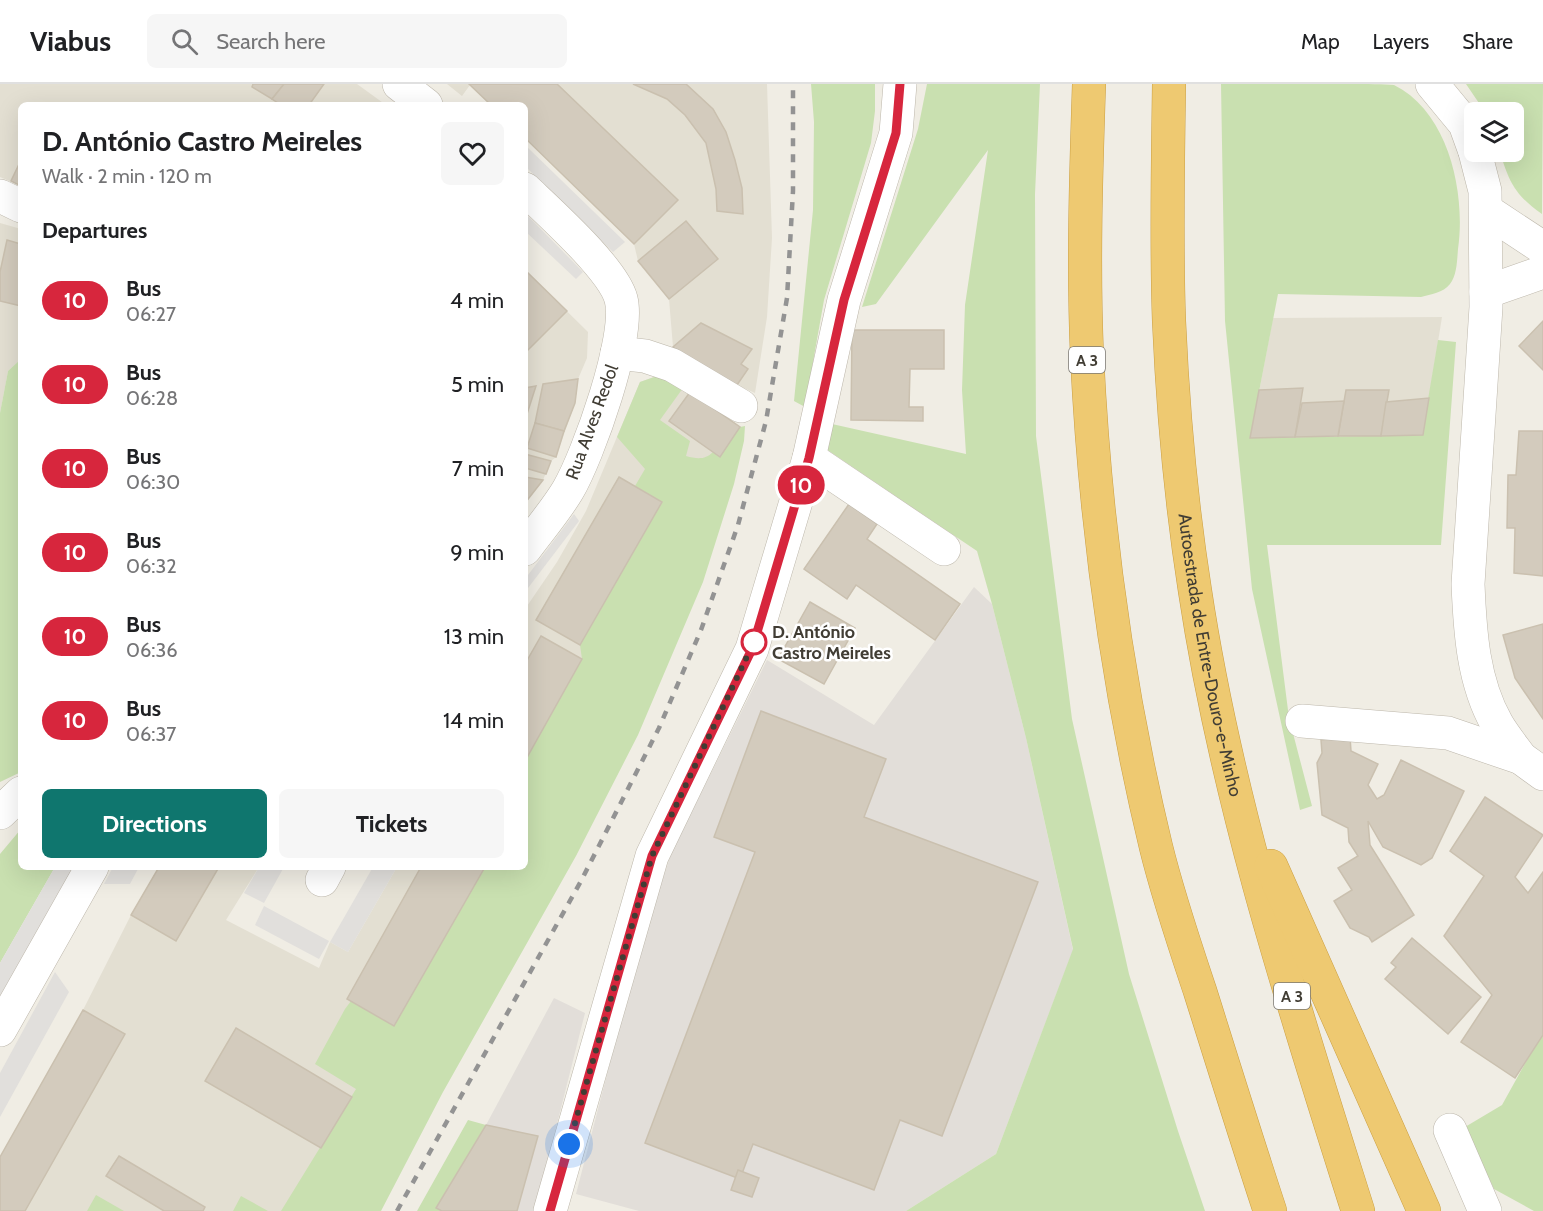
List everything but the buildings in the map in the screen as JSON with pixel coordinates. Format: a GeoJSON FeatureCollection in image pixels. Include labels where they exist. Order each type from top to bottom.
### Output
{"type":"FeatureCollection","features":[{"type":"Feature","properties":{"kind":"highway","name":"A 3"},"geometry":{"type":"LineString","coordinates":[[1089,84],[1085,196],[1087,354],[1103,549],[1126,712],[1156,849],[1270,1211]]}},
{"type":"Feature","properties":{"kind":"highway","name":"Autoestrada de Entre-Douro-e-Minho"},"geometry":{"type":"LineString","coordinates":[[1169,84],[1169,320],[1176,433],[1195,594],[1206,657],[1233,779],[1271,929],[1358,1211]]}},
{"type":"Feature","properties":{"kind":"highway"},"geometry":{"type":"LineString","coordinates":[[1233,779],[1424,1211]]}},
{"type":"Feature","properties":{"kind":"street"},"geometry":{"type":"LineString","coordinates":[[399,84],[422,102]]}},
{"type":"Feature","properties":{"kind":"street"},"geometry":{"type":"LineString","coordinates":[[552,1211],[652,856],[752,649],[809,458],[844,300],[896,133],[900,84]]}},
{"type":"Feature","properties":{"kind":"street"},"geometry":{"type":"LineString","coordinates":[[1432,84],[1464,123]]}},
{"type":"Feature","properties":{"kind":"street"},"geometry":{"type":"LineString","coordinates":[[1479,162],[1487,211],[1486,292],[1468,584],[1470,628],[1485,698],[1498,724],[1532,766]]}},
{"type":"Feature","properties":{"kind":"street","name":"Rua Alves Redol"},"geometry":{"type":"LineString","coordinates":[[528,192],[586,249],[612,281],[620,297],[623,314],[617,353],[605,397],[582,461],[568,490],[528,545]]}},
{"type":"Feature","properties":{"kind":"street"},"geometry":{"type":"LineString","coordinates":[[0,196],[18,205]]}},
{"type":"Feature","properties":{"kind":"street"},"geometry":{"type":"LineString","coordinates":[[1486,292],[1541,245],[1487,211]]}},
{"type":"Feature","properties":{"kind":"street"},"geometry":{"type":"LineString","coordinates":[[617,353],[645,356],[672,365],[741,406]]}},
{"type":"Feature","properties":{"kind":"street"},"geometry":{"type":"LineString","coordinates":[[809,458],[944,549]]}},
{"type":"Feature","properties":{"kind":"street"},"geometry":{"type":"LineString","coordinates":[[1302,721],[1448,733],[1532,766]]}},
{"type":"Feature","properties":{"kind":"street"},"geometry":{"type":"LineString","coordinates":[[0,813],[18,796]]}},
{"type":"Feature","properties":{"kind":"street"},"geometry":{"type":"LineString","coordinates":[[0,1030],[90,870]]}},
{"type":"Feature","properties":{"kind":"street"},"geometry":{"type":"LineString","coordinates":[[1450,1130],[1485,1211]]}},
{"type":"Feature","properties":{"kind":"shaded area"},"geometry":{"type":"Polygon","coordinates":[[[0,84],[357,84],[382,102],[18,102],[18,185],[0,177],[0,84]]]}},
{"type":"Feature","properties":{"kind":"shaded area"},"geometry":{"type":"Polygon","coordinates":[[[447,84],[767,84],[772,238],[767,317],[755,393],[737,385],[723,386],[673,347],[669,299],[638,261],[634,244],[528,141],[528,102],[488,102],[470,85],[462,96],[447,84]]]}},
{"type":"Feature","properties":{"kind":"shaded area"},"geometry":{"type":"Polygon","coordinates":[[[528,148],[625,242],[613,252],[528,169],[528,148]]]}},
{"type":"Feature","properties":{"kind":"shaded area"},"geometry":{"type":"Polygon","coordinates":[[[528,216],[583,272],[576,279],[528,234],[528,216]]]}},
{"type":"Feature","properties":{"kind":"shaded area"},"geometry":{"type":"Polygon","coordinates":[[[0,223],[18,228],[18,362],[8,371],[0,413],[0,223]]]}},
{"type":"Feature","properties":{"kind":"shaded area"},"geometry":{"type":"Polygon","coordinates":[[[528,273],[588,332],[587,358],[578,379],[575,403],[556,457],[551,461],[543,480],[528,499],[528,273]]]}},
{"type":"Feature","properties":{"kind":"shaded area"},"geometry":{"type":"Polygon","coordinates":[[[1442,317],[1423,435],[1250,438],[1273,318],[1442,317]]]}},
{"type":"Feature","properties":{"kind":"shaded area"},"geometry":{"type":"Polygon","coordinates":[[[657,376],[690,392],[740,427],[715,498],[674,567],[528,863],[528,605],[557,562],[586,511],[640,382],[657,376]]]}},
{"type":"Feature","properties":{"kind":"shaded area"},"geometry":{"type":"Polygon","coordinates":[[[574,514],[579,521],[528,588],[528,575],[574,514]]]}},
{"type":"Feature","properties":{"kind":"shaded area"},"geometry":{"type":"Polygon","coordinates":[[[974,587],[992,604],[1026,738],[1073,950],[996,1154],[906,1211],[639,1211],[576,1194],[639,951],[671,854],[767,660],[874,725],[974,587]]]}},
{"type":"Feature","properties":{"kind":"shaded area"},"geometry":{"type":"Polygon","coordinates":[[[53,870],[72,870],[0,996],[0,963],[53,870]]]}},
{"type":"Feature","properties":{"kind":"shaded area"},"geometry":{"type":"Polygon","coordinates":[[[111,870],[137,870],[130,884],[104,884],[111,870]]]}},
{"type":"Feature","properties":{"kind":"shaded area"},"geometry":{"type":"Polygon","coordinates":[[[157,870],[257,870],[226,920],[319,968],[330,942],[348,952],[395,870],[524,870],[356,1211],[0,1211],[0,1157],[83,1010],[131,915],[157,870]]]}},
{"type":"Feature","properties":{"kind":"shaded area"},"geometry":{"type":"Polygon","coordinates":[[[257,870],[282,870],[264,903],[244,893],[257,870]]]}},
{"type":"Feature","properties":{"kind":"shaded area"},"geometry":{"type":"Polygon","coordinates":[[[371,870],[395,870],[348,952],[330,942],[371,870]]]}},
{"type":"Feature","properties":{"kind":"shaded area"},"geometry":{"type":"Polygon","coordinates":[[[264,906],[329,941],[319,959],[255,925],[264,906]]]}},
{"type":"Feature","properties":{"kind":"shaded area"},"geometry":{"type":"Polygon","coordinates":[[[55,972],[69,992],[0,1117],[0,1073],[55,972]]]}},
{"type":"Feature","properties":{"kind":"shaded area"},"geometry":{"type":"Polygon","coordinates":[[[554,998],[585,1013],[535,1211],[442,1211],[436,1208],[486,1125],[554,998]]]}},
{"type":"Feature","properties":{"kind":"green space"},"geometry":{"type":"Polygon","coordinates":[[[811,84],[875,84],[875,111],[871,143],[824,300],[805,407],[794,401],[813,210],[814,122],[811,84]]]}},
{"type":"Feature","properties":{"kind":"green space"},"geometry":{"type":"Polygon","coordinates":[[[927,84],[1040,84],[1035,194],[1036,436],[1072,719],[1129,974],[1205,1211],[906,1211],[996,1154],[1073,949],[1026,738],[977,551],[823,447],[832,424],[966,454],[962,390],[965,305],[988,150],[876,304],[862,307],[918,129],[927,84]]]}},
{"type":"Feature","properties":{"kind":"green space"},"geometry":{"type":"Polygon","coordinates":[[[1221,84],[1394,85],[1413,98],[1428,114],[1441,134],[1450,156],[1459,204],[1457,263],[1450,284],[1440,291],[1421,297],[1278,294],[1250,438],[1422,435],[1438,340],[1456,342],[1441,545],[1267,545],[1289,718],[1312,806],[1300,810],[1252,589],[1225,321],[1221,84]]]}},
{"type":"Feature","properties":{"kind":"green space"},"geometry":{"type":"Polygon","coordinates":[[[1466,84],[1543,84],[1542,214],[1519,194],[1504,162],[1524,162],[1524,102],[1478,102],[1466,84]]]}},
{"type":"Feature","properties":{"kind":"green space"},"geometry":{"type":"Polygon","coordinates":[[[18,362],[18,773],[0,782],[0,413],[8,371],[18,362]]]}},
{"type":"Feature","properties":{"kind":"green space"},"geometry":{"type":"Polygon","coordinates":[[[657,376],[683,388],[660,420],[690,441],[686,456],[701,458],[713,452],[720,456],[740,427],[745,426],[744,441],[734,484],[703,582],[638,735],[576,856],[443,1092],[381,1211],[281,1211],[356,1089],[315,1064],[345,1009],[351,1001],[394,1026],[483,870],[528,870],[528,756],[582,659],[580,645],[662,502],[635,486],[645,469],[617,437],[640,382],[657,376]]]}},
{"type":"Feature","properties":{"kind":"green space"},"geometry":{"type":"Polygon","coordinates":[[[18,833],[18,870],[53,870],[0,963],[0,854],[18,833]]]}},
{"type":"Feature","properties":{"kind":"green space"},"geometry":{"type":"Polygon","coordinates":[[[1543,1031],[1543,1211],[1534,1211],[1494,1189],[1465,1127],[1502,1105],[1543,1031]]]}},
{"type":"Feature","properties":{"kind":"green space"},"geometry":{"type":"Polygon","coordinates":[[[468,1120],[486,1125],[436,1208],[442,1211],[417,1211],[468,1120]]]}},
{"type":"Feature","properties":{"kind":"green space"},"geometry":{"type":"Polygon","coordinates":[[[96,1195],[124,1211],[87,1211],[96,1195]]]}},
{"type":"Feature","properties":{"kind":"green space"},"geometry":{"type":"Polygon","coordinates":[[[241,1196],[268,1211],[233,1211],[241,1196]]]}},
{"type":"Feature","properties":{"kind":"railway"},"geometry":{"type":"LineString","coordinates":[[397,1211],[581,881],[659,728],[701,630],[738,525],[766,421],[787,298],[793,191],[793,84]]}},
{"type":"Feature","properties":{"kind":"bus line","name":"10"},"geometry":{"type":"LineString","coordinates":[[550,1211],[652,856],[752,649],[809,458],[844,300],[896,133],[900,84]]}},
{"type":"Feature","properties":{"kind":"place","name":"D. António Castro Meireles"},"geometry":{"type":"Point","coordinates":[754,642]}},
{"type":"Feature","properties":{"kind":"route"},"geometry":{"type":"LineString","coordinates":[[569,1144],[652,856],[754,642]]}}]}
